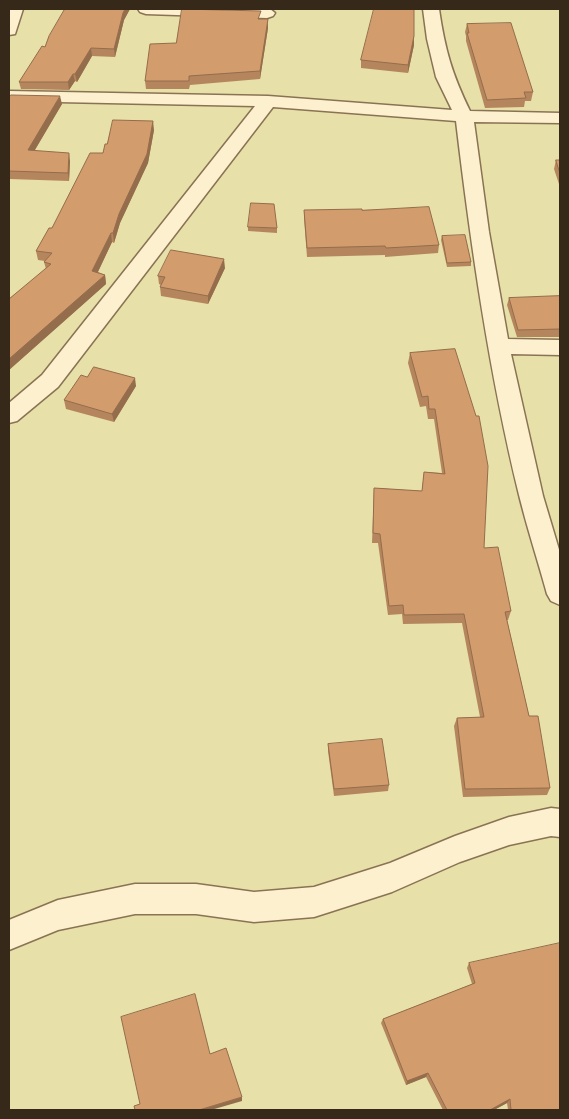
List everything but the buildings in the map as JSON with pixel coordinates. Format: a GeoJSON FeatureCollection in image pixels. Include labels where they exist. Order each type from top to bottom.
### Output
{"type":"FeatureCollection","features":[{"type":"Feature","properties":{"kind":"street"},"geometry":{"type":"LineString","coordinates":[[9,30],[15,9]]}},
{"type":"Feature","properties":{"kind":"street"},"geometry":{"type":"LineString","coordinates":[[146,9],[266,14]]}},
{"type":"Feature","properties":{"kind":"street"},"geometry":{"type":"LineString","coordinates":[[432,9],[435,39],[445,77],[464,116],[479,232],[498,346],[530,496],[560,594]]}},
{"type":"Feature","properties":{"kind":"street"},"geometry":{"type":"LineString","coordinates":[[9,96],[268,101],[464,116],[560,118]]}},
{"type":"Feature","properties":{"kind":"street"},"geometry":{"type":"LineString","coordinates":[[9,415],[50,382],[268,101]]}},
{"type":"Feature","properties":{"kind":"street"},"geometry":{"type":"LineString","coordinates":[[498,346],[560,347]]}},
{"type":"Feature","properties":{"kind":"street"},"geometry":{"type":"LineString","coordinates":[[9,934],[58,915],[135,899],[196,899],[254,907],[314,902],[392,877],[455,850],[509,831],[551,822],[560,822]]}},
{"type":"Feature","properties":{"kind":"shaded area"},"geometry":{"type":"Polygon","coordinates":[[[9,9],[560,9],[560,1110],[9,1110],[9,9]]]}}]}
